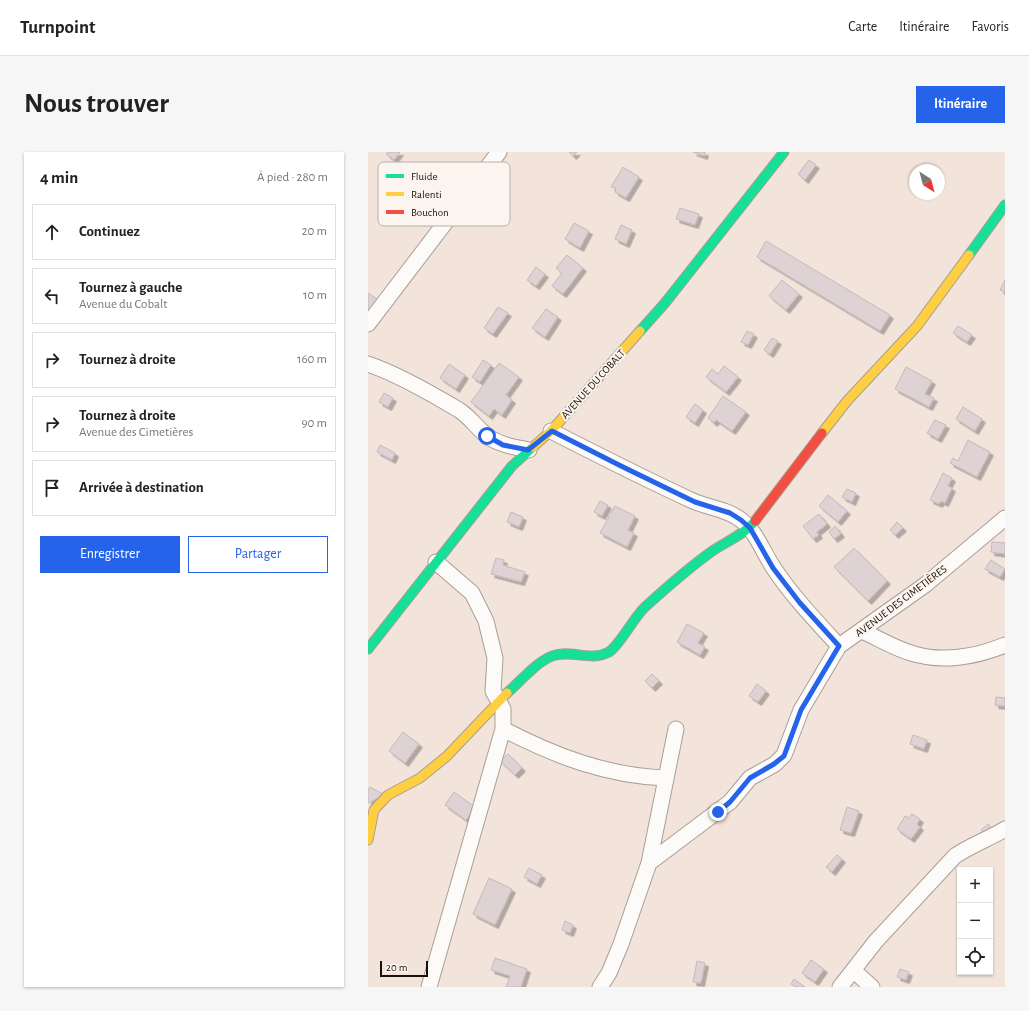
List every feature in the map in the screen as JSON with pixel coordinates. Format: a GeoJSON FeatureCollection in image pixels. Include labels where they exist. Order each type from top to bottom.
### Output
{"type":"FeatureCollection","features":[{"type":"Feature","properties":{"kind":"street"},"geometry":{"type":"LineString","coordinates":[[491,162],[499,152]]}},
{"type":"Feature","properties":{"kind":"street","name":"AVENUE DU COBALT"},"geometry":{"type":"LineString","coordinates":[[368,649],[512,466],[528,450],[552,431],[614,362],[665,303],[784,152]]}},
{"type":"Feature","properties":{"kind":"street"},"geometry":{"type":"LineString","coordinates":[[368,837],[374,810],[383,800],[388,795],[420,778],[446,756],[499,701],[539,664],[552,656],[564,654],[598,656],[610,651],[643,609],[686,570],[712,551],[750,528],[847,401],[917,326],[1005,205]]}},
{"type":"Feature","properties":{"kind":"street"},"geometry":{"type":"LineString","coordinates":[[368,324],[443,226]]}},
{"type":"Feature","properties":{"kind":"street"},"geometry":{"type":"LineString","coordinates":[[368,364],[383,369],[459,410],[475,422],[487,436],[503,445],[528,450]]}},
{"type":"Feature","properties":{"kind":"street"},"geometry":{"type":"LineString","coordinates":[[552,431],[695,502],[730,513],[750,528],[773,568],[795,597],[839,646]]}},
{"type":"Feature","properties":{"kind":"street","name":"AVENUE DES CIMETIÈRES"},"geometry":{"type":"LineString","coordinates":[[649,863],[730,802],[750,778],[774,764],[784,756],[801,710],[839,646],[930,581],[1005,518]]}},
{"type":"Feature","properties":{"kind":"street"},"geometry":{"type":"LineString","coordinates":[[429,987],[503,729],[503,709],[493,691],[495,658],[486,621],[472,593],[436,562]]}},
{"type":"Feature","properties":{"kind":"street"},"geometry":{"type":"LineString","coordinates":[[862,631],[911,653],[953,659],[993,650],[1005,645]]}},
{"type":"Feature","properties":{"kind":"street"},"geometry":{"type":"LineString","coordinates":[[503,729],[538,748],[586,765],[641,777],[666,778]]}},
{"type":"Feature","properties":{"kind":"street"},"geometry":{"type":"LineString","coordinates":[[600,987],[621,944],[649,863],[676,729]]}},
{"type":"Feature","properties":{"kind":"street"},"geometry":{"type":"LineString","coordinates":[[840,987],[876,941],[955,856],[966,848],[990,838],[1005,829]]}},
{"type":"Feature","properties":{"kind":"street"},"geometry":{"type":"LineString","coordinates":[[854,971],[872,987]]}},
{"type":"Feature","properties":{"kind":"building"},"geometry":{"type":"Polygon","coordinates":[[[388,152],[400,152],[394,160],[386,154],[388,152]]]}},
{"type":"Feature","properties":{"kind":"building"},"geometry":{"type":"Polygon","coordinates":[[[569,152],[577,152],[573,156],[569,152]]]}},
{"type":"Feature","properties":{"kind":"building"},"geometry":{"type":"Polygon","coordinates":[[[693,152],[705,152],[704,156],[693,152]]]}},
{"type":"Feature","properties":{"kind":"building"},"geometry":{"type":"Polygon","coordinates":[[[809,160],[816,165],[805,180],[798,174],[809,160]]]}},
{"type":"Feature","properties":{"kind":"building"},"geometry":{"type":"Polygon","coordinates":[[[623,167],[639,177],[626,198],[615,192],[616,188],[611,187],[623,167]]]}},
{"type":"Feature","properties":{"kind":"building"},"geometry":{"type":"Polygon","coordinates":[[[680,208],[699,214],[695,225],[676,219],[680,208]]]}},
{"type":"Feature","properties":{"kind":"building"},"geometry":{"type":"Polygon","coordinates":[[[574,223],[589,231],[580,248],[565,239],[574,223]]]}},
{"type":"Feature","properties":{"kind":"building"},"geometry":{"type":"Polygon","coordinates":[[[621,225],[632,230],[626,244],[615,239],[621,225]]]}},
{"type":"Feature","properties":{"kind":"building"},"geometry":{"type":"Polygon","coordinates":[[[766,241],[890,315],[880,331],[757,257],[766,241]]]}},
{"type":"Feature","properties":{"kind":"building"},"geometry":{"type":"Polygon","coordinates":[[[567,255],[583,268],[563,294],[552,286],[562,273],[556,268],[567,255]]]}},
{"type":"Feature","properties":{"kind":"building"},"geometry":{"type":"Polygon","coordinates":[[[536,267],[545,274],[536,286],[527,280],[536,267]]]}},
{"type":"Feature","properties":{"kind":"building"},"geometry":{"type":"Polygon","coordinates":[[[782,280],[799,294],[786,310],[769,296],[782,280]]]}},
{"type":"Feature","properties":{"kind":"building"},"geometry":{"type":"Polygon","coordinates":[[[1005,280],[1005,292],[1000,290],[1005,280]]]}},
{"type":"Feature","properties":{"kind":"building"},"geometry":{"type":"Polygon","coordinates":[[[368,293],[377,299],[368,312],[368,293]]]}},
{"type":"Feature","properties":{"kind":"building"},"geometry":{"type":"Polygon","coordinates":[[[498,307],[508,313],[493,334],[484,328],[498,307]]]}},
{"type":"Feature","properties":{"kind":"building"},"geometry":{"type":"Polygon","coordinates":[[[546,309],[558,317],[545,337],[532,328],[546,309]]]}},
{"type":"Feature","properties":{"kind":"building"},"geometry":{"type":"Polygon","coordinates":[[[958,326],[972,335],[967,342],[953,333],[958,326]]]}},
{"type":"Feature","properties":{"kind":"building"},"geometry":{"type":"Polygon","coordinates":[[[747,331],[754,334],[748,345],[741,342],[747,331]]]}},
{"type":"Feature","properties":{"kind":"building"},"geometry":{"type":"Polygon","coordinates":[[[772,338],[778,341],[770,354],[764,350],[772,338]]]}},
{"type":"Feature","properties":{"kind":"building"},"geometry":{"type":"Polygon","coordinates":[[[483,360],[491,365],[480,382],[472,377],[483,360]]]}},
{"type":"Feature","properties":{"kind":"building"},"geometry":{"type":"Polygon","coordinates":[[[499,363],[519,377],[506,395],[512,400],[502,415],[494,409],[489,416],[471,402],[499,363]]]}},
{"type":"Feature","properties":{"kind":"building"},"geometry":{"type":"Polygon","coordinates":[[[449,364],[465,375],[456,389],[440,378],[449,364]]]}},
{"type":"Feature","properties":{"kind":"building"},"geometry":{"type":"Polygon","coordinates":[[[724,366],[738,377],[726,392],[706,377],[712,369],[718,374],[724,366]]]}},
{"type":"Feature","properties":{"kind":"building"},"geometry":{"type":"Polygon","coordinates":[[[906,367],[932,381],[925,394],[934,398],[929,407],[895,389],[906,367]]]}},
{"type":"Feature","properties":{"kind":"building"},"geometry":{"type":"Polygon","coordinates":[[[384,393],[393,398],[388,407],[379,402],[384,393]]]}},
{"type":"Feature","properties":{"kind":"building"},"geometry":{"type":"Polygon","coordinates":[[[723,396],[746,412],[732,431],[716,420],[714,423],[708,418],[723,396]]]}},
{"type":"Feature","properties":{"kind":"building"},"geometry":{"type":"Polygon","coordinates":[[[695,404],[703,410],[695,423],[686,417],[695,404]]]}},
{"type":"Feature","properties":{"kind":"building"},"geometry":{"type":"Polygon","coordinates":[[[963,407],[982,419],[975,431],[956,419],[963,407]]]}},
{"type":"Feature","properties":{"kind":"building"},"geometry":{"type":"Polygon","coordinates":[[[935,420],[946,425],[938,439],[927,433],[935,420]]]}},
{"type":"Feature","properties":{"kind":"building"},"geometry":{"type":"Polygon","coordinates":[[[968,440],[990,452],[977,477],[950,463],[953,458],[958,461],[968,440]]]}},
{"type":"Feature","properties":{"kind":"building"},"geometry":{"type":"Polygon","coordinates":[[[380,445],[395,453],[392,460],[377,452],[380,445]]]}},
{"type":"Feature","properties":{"kind":"building"},"geometry":{"type":"Polygon","coordinates":[[[943,473],[952,478],[948,486],[952,488],[945,503],[941,501],[939,504],[930,500],[943,473]]]}},
{"type":"Feature","properties":{"kind":"building"},"geometry":{"type":"Polygon","coordinates":[[[847,489],[856,493],[852,502],[842,497],[847,489]]]}},
{"type":"Feature","properties":{"kind":"building"},"geometry":{"type":"Polygon","coordinates":[[[828,495],[847,511],[838,522],[819,506],[828,495]]]}},
{"type":"Feature","properties":{"kind":"building"},"geometry":{"type":"Polygon","coordinates":[[[600,501],[608,505],[602,516],[594,512],[600,501]]]}},
{"type":"Feature","properties":{"kind":"building"},"geometry":{"type":"Polygon","coordinates":[[[615,506],[635,516],[628,530],[634,533],[627,547],[600,533],[615,506]]]}},
{"type":"Feature","properties":{"kind":"building"},"geometry":{"type":"Polygon","coordinates":[[[511,512],[523,517],[519,527],[507,522],[511,512]]]}},
{"type":"Feature","properties":{"kind":"building"},"geometry":{"type":"Polygon","coordinates":[[[819,514],[827,524],[817,532],[819,535],[813,539],[803,526],[819,514]]]}},
{"type":"Feature","properties":{"kind":"building"},"geometry":{"type":"Polygon","coordinates":[[[897,522],[903,528],[895,535],[890,530],[897,522]]]}},
{"type":"Feature","properties":{"kind":"building"},"geometry":{"type":"Polygon","coordinates":[[[835,526],[841,534],[834,539],[829,532],[835,526]]]}},
{"type":"Feature","properties":{"kind":"building"},"geometry":{"type":"Polygon","coordinates":[[[992,542],[1005,543],[1005,554],[991,552],[992,542]]]}},
{"type":"Feature","properties":{"kind":"building"},"geometry":{"type":"Polygon","coordinates":[[[854,548],[887,581],[868,601],[834,567],[854,548]]]}},
{"type":"Feature","properties":{"kind":"building"},"geometry":{"type":"Polygon","coordinates":[[[496,558],[504,560],[503,565],[525,572],[521,582],[491,574],[496,558]]]}},
{"type":"Feature","properties":{"kind":"building"},"geometry":{"type":"Polygon","coordinates":[[[991,560],[1005,569],[1000,577],[985,569],[991,560]]]}},
{"type":"Feature","properties":{"kind":"building"},"geometry":{"type":"Polygon","coordinates":[[[687,624],[704,633],[698,643],[705,647],[700,655],[677,642],[687,624]]]}},
{"type":"Feature","properties":{"kind":"building"},"geometry":{"type":"Polygon","coordinates":[[[652,674],[659,681],[652,688],[645,681],[652,674]]]}},
{"type":"Feature","properties":{"kind":"building"},"geometry":{"type":"Polygon","coordinates":[[[757,684],[766,691],[758,702],[749,696],[757,684]]]}},
{"type":"Feature","properties":{"kind":"building"},"geometry":{"type":"Polygon","coordinates":[[[996,697],[1005,698],[1005,706],[995,705],[996,697]]]}},
{"type":"Feature","properties":{"kind":"building"},"geometry":{"type":"Polygon","coordinates":[[[403,732],[419,744],[405,763],[389,751],[403,732]]]}},
{"type":"Feature","properties":{"kind":"building"},"geometry":{"type":"Polygon","coordinates":[[[913,735],[927,740],[924,749],[910,744],[913,735]]]}},
{"type":"Feature","properties":{"kind":"building"},"geometry":{"type":"Polygon","coordinates":[[[508,754],[522,768],[515,775],[500,761],[508,754]]]}},
{"type":"Feature","properties":{"kind":"building"},"geometry":{"type":"Polygon","coordinates":[[[370,787],[385,795],[368,803],[368,790],[370,787]]]}},
{"type":"Feature","properties":{"kind":"building"},"geometry":{"type":"Polygon","coordinates":[[[454,792],[475,807],[466,820],[445,805],[454,792]]]}},
{"type":"Feature","properties":{"kind":"building"},"geometry":{"type":"Polygon","coordinates":[[[847,807],[859,811],[851,833],[840,830],[847,807]]]}},
{"type":"Feature","properties":{"kind":"building"},"geometry":{"type":"Polygon","coordinates":[[[912,814],[920,819],[917,824],[920,827],[911,839],[897,829],[905,816],[909,818],[912,814]]]}},
{"type":"Feature","properties":{"kind":"building"},"geometry":{"type":"Polygon","coordinates":[[[988,824],[994,830],[988,836],[981,830],[988,824]]]}},
{"type":"Feature","properties":{"kind":"building"},"geometry":{"type":"Polygon","coordinates":[[[837,855],[842,859],[832,872],[826,867],[837,855]]]}},
{"type":"Feature","properties":{"kind":"building"},"geometry":{"type":"Polygon","coordinates":[[[529,868],[542,875],[537,884],[524,877],[529,868]]]}},
{"type":"Feature","properties":{"kind":"building"},"geometry":{"type":"Polygon","coordinates":[[[489,878],[512,889],[495,925],[473,914],[489,878]]]}},
{"type":"Feature","properties":{"kind":"building"},"geometry":{"type":"Polygon","coordinates":[[[565,921],[573,925],[570,933],[562,930],[565,921]]]}},
{"type":"Feature","properties":{"kind":"building"},"geometry":{"type":"Polygon","coordinates":[[[495,958],[527,969],[521,987],[506,987],[510,976],[491,970],[495,958]]]}},
{"type":"Feature","properties":{"kind":"building"},"geometry":{"type":"Polygon","coordinates":[[[811,960],[824,969],[815,982],[802,973],[811,960]]]}},
{"type":"Feature","properties":{"kind":"building"},"geometry":{"type":"Polygon","coordinates":[[[697,961],[705,963],[701,983],[693,982],[697,961]]]}},
{"type":"Feature","properties":{"kind":"building"},"geometry":{"type":"Polygon","coordinates":[[[900,969],[909,972],[906,980],[897,977],[900,969]]]}},
{"type":"Feature","properties":{"kind":"building"},"geometry":{"type":"Polygon","coordinates":[[[794,979],[805,987],[796,987],[791,984],[794,979]]]}},
{"type":"Feature","properties":{"kind":"traffic: fast"},"geometry":{"type":"LineString","coordinates":[[640,331],[665,303],[784,152]]}},
{"type":"Feature","properties":{"kind":"traffic: fast"},"geometry":{"type":"LineString","coordinates":[[969,255],[1005,205]]}},
{"type":"Feature","properties":{"kind":"traffic: fast"},"geometry":{"type":"LineString","coordinates":[[368,649],[512,466],[533,447]]}},
{"type":"Feature","properties":{"kind":"traffic: fast"},"geometry":{"type":"LineString","coordinates":[[507,693],[540,663],[552,656],[559,654],[595,656],[609,652],[618,643],[645,607],[694,565],[716,548],[740,534],[755,521]]}},
{"type":"Feature","properties":{"kind":"traffic: slow"},"geometry":{"type":"LineString","coordinates":[[822,433],[847,401],[917,326],[969,255]]}},
{"type":"Feature","properties":{"kind":"traffic: slow"},"geometry":{"type":"LineString","coordinates":[[533,447],[551,431],[640,331]]}},
{"type":"Feature","properties":{"kind":"traffic: slow"},"geometry":{"type":"LineString","coordinates":[[368,840],[374,810],[388,795],[420,778],[447,756],[507,693]]}},
{"type":"Feature","properties":{"kind":"traffic: jam"},"geometry":{"type":"LineString","coordinates":[[755,521],[822,433]]}},
{"type":"Feature","properties":{"kind":"route"},"geometry":{"type":"LineString","coordinates":[[487,436],[503,445],[528,450],[552,431],[695,502],[730,513],[750,528],[773,568],[800,603],[839,646],[801,710],[784,756],[774,764],[750,778],[730,802],[718,812]]}}]}
